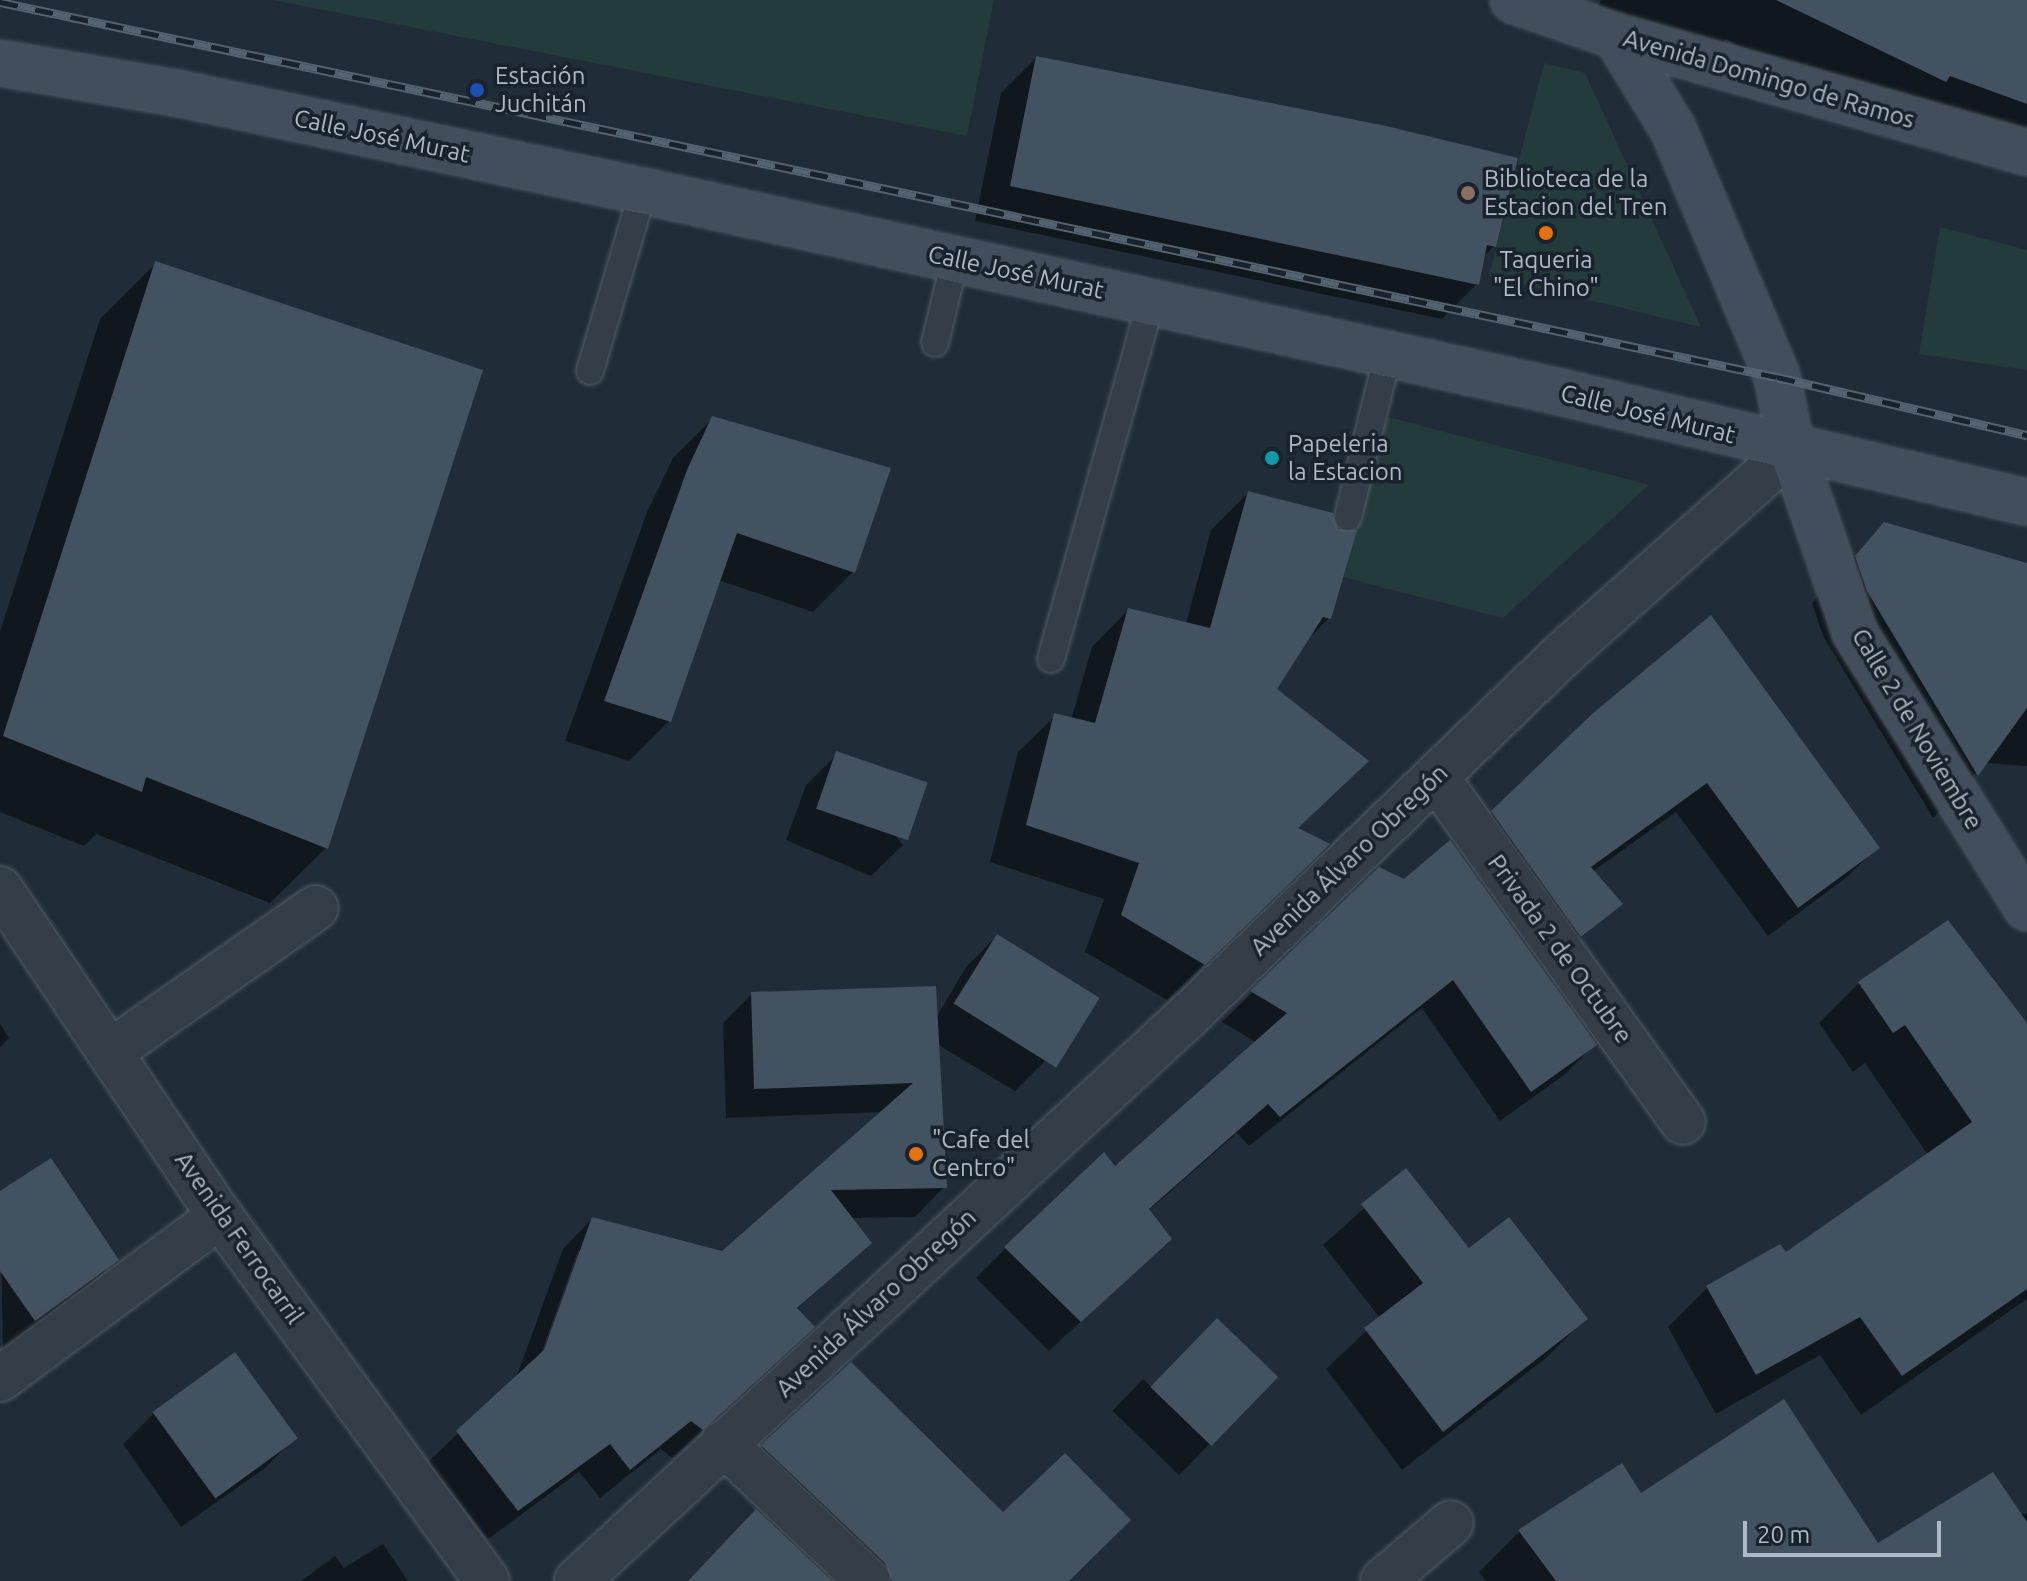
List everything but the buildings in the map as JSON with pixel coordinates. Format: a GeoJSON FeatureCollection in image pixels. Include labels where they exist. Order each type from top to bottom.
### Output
{"type":"FeatureCollection","features":[{"type":"Feature","properties":{"kind":"street","name":"Avenida Domingo de Ramos"},"geometry":{"type":"LineString","coordinates":[[1513,0],[1616,36],[2027,152]]}},
{"type":"Feature","properties":{"kind":"street"},"geometry":{"type":"LineString","coordinates":[[1616,36],[1673,129],[1747,302],[1777,377],[1792,450]]}},
{"type":"Feature","properties":{"kind":"street","name":"Calle José Murat"},"geometry":{"type":"LineString","coordinates":[[0,63],[181,94],[1151,301],[2027,502]]}},
{"type":"Feature","properties":{"kind":"street","name":"Avenida Álvaro Obregón"},"geometry":{"type":"LineString","coordinates":[[577,1581],[1190,1014],[1563,654],[1792,450]]}},
{"type":"Feature","properties":{"kind":"street","name":"Calle 2 de Noviembre"},"geometry":{"type":"LineString","coordinates":[[1792,450],[1855,633],[2027,908]]}},
{"type":"Feature","properties":{"kind":"street","name":"Privada 2 de Octubre"},"geometry":{"type":"LineString","coordinates":[[1436,777],[1683,1122]]}},
{"type":"Feature","properties":{"kind":"street","name":"Avenida Ferrocarril"},"geometry":{"type":"LineString","coordinates":[[0,889],[220,1216],[487,1581]]}},
{"type":"Feature","properties":{"kind":"street"},"geometry":{"type":"LineString","coordinates":[[110,1052],[316,908]]}},
{"type":"Feature","properties":{"kind":"street"},"geometry":{"type":"LineString","coordinates":[[0,1379],[220,1216]]}},
{"type":"Feature","properties":{"kind":"street"},"geometry":{"type":"LineString","coordinates":[[723,1443],[868,1581]]}},
{"type":"Feature","properties":{"kind":"street"},"geometry":{"type":"LineString","coordinates":[[1383,1581],[1451,1523]]}},
{"type":"Feature","properties":{"kind":"lane"},"geometry":{"type":"LineString","coordinates":[[590,371],[643,191]]}},
{"type":"Feature","properties":{"kind":"lane"},"geometry":{"type":"LineString","coordinates":[[935,343],[955,259]]}},
{"type":"Feature","properties":{"kind":"lane"},"geometry":{"type":"LineString","coordinates":[[1051,659],[1151,301]]}},
{"type":"Feature","properties":{"kind":"lane"},"geometry":{"type":"LineString","coordinates":[[1348,517],[1388,354]]}},
{"type":"Feature","properties":{"kind":"green space"},"geometry":{"type":"Polygon","coordinates":[[[273,0],[994,0],[967,136],[273,0]]]}},
{"type":"Feature","properties":{"kind":"green space"},"geometry":{"type":"Polygon","coordinates":[[[1544,63],[1585,73],[1701,327],[1489,276],[1544,63]]]}},
{"type":"Feature","properties":{"kind":"green space"},"geometry":{"type":"Polygon","coordinates":[[[1940,227],[2027,250],[2027,370],[1919,354],[1940,227]]]}},
{"type":"Feature","properties":{"kind":"green space"},"geometry":{"type":"Polygon","coordinates":[[[1387,417],[1649,485],[1503,618],[1343,577],[1387,417]]]}},
{"type":"Feature","properties":{"kind":"railway"},"geometry":{"type":"LineString","coordinates":[[0,2],[1777,377],[2027,435]]}},
{"type":"Feature","properties":{"kind":"place","name":"Estación Juchitán"},"geometry":{"type":"Point","coordinates":[477,90]}},
{"type":"Feature","properties":{"kind":"place","name":"Biblioteca de la Estacion del Tren"},"geometry":{"type":"Point","coordinates":[1468,193]}},
{"type":"Feature","properties":{"kind":"place","name":"Taqueria \"El Chino\""},"geometry":{"type":"Point","coordinates":[1546,233]}},
{"type":"Feature","properties":{"kind":"place","name":"Papeleria la Estacion"},"geometry":{"type":"Point","coordinates":[1272,458]}},
{"type":"Feature","properties":{"kind":"place","name":"\"Cafe del Centro\""},"geometry":{"type":"Point","coordinates":[916,1154]}}]}
